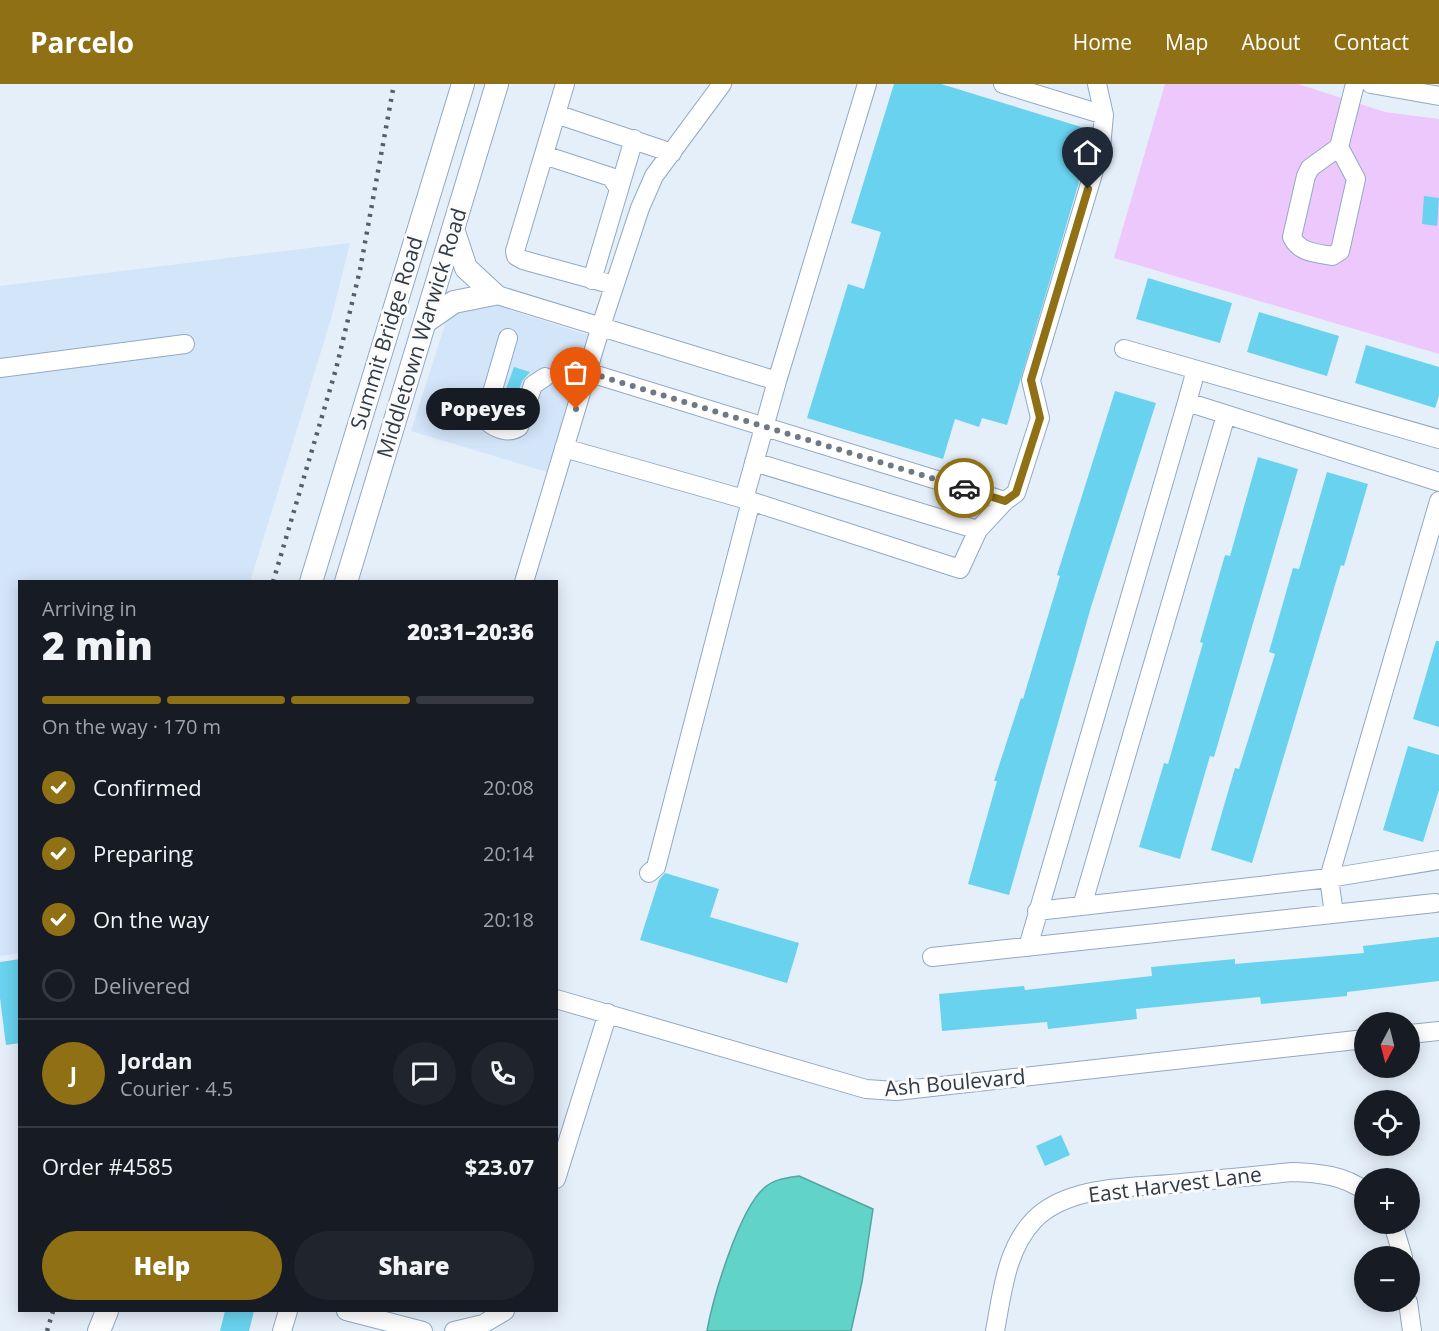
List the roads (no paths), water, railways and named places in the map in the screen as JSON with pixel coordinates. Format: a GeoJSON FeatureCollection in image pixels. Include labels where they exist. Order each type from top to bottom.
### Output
{"type":"FeatureCollection","features":[{"type":"Feature","properties":{"kind":"main road","name":"Summit Bridge Road"},"geometry":{"type":"LineString","coordinates":[[312,580],[463,84]]}},
{"type":"Feature","properties":{"kind":"main road","name":"Middletown Warwick Road"},"geometry":{"type":"LineString","coordinates":[[347,580],[497,84]]}},
{"type":"Feature","properties":{"kind":"main road"},"geometry":{"type":"LineString","coordinates":[[453,228],[466,268],[494,294]]}},
{"type":"Feature","properties":{"kind":"main road"},"geometry":{"type":"LineString","coordinates":[[425,322],[454,302],[494,294]]}},
{"type":"Feature","properties":{"kind":"main road"},"geometry":{"type":"LineString","coordinates":[[87,1331],[92,1312]]}},
{"type":"Feature","properties":{"kind":"main road"},"geometry":{"type":"LineString","coordinates":[[99,1331],[107,1312]]}},
{"type":"Feature","properties":{"kind":"street"},"geometry":{"type":"LineString","coordinates":[[565,84],[515,250],[516,256],[523,260],[614,285]]}},
{"type":"Feature","properties":{"kind":"street"},"geometry":{"type":"LineString","coordinates":[[650,873],[656,867],[747,500],[754,462],[867,84]]}},
{"type":"Feature","properties":{"kind":"street"},"geometry":{"type":"LineString","coordinates":[[1003,84],[1104,115]]}},
{"type":"Feature","properties":{"kind":"street"},"geometry":{"type":"LineString","coordinates":[[564,448],[747,500],[960,568],[978,530],[1005,501],[1016,493],[1040,418],[1031,380],[1101,147],[1104,115],[1097,84]]}},
{"type":"Feature","properties":{"kind":"street"},"geometry":{"type":"LineString","coordinates":[[1339,147],[1356,179],[1340,251],[1332,256],[1303,250],[1295,244],[1292,237],[1310,168],[1339,147],[1355,84]]}},
{"type":"Feature","properties":{"kind":"street"},"geometry":{"type":"LineString","coordinates":[[1371,84],[1439,96]]}},
{"type":"Feature","properties":{"kind":"street"},"geometry":{"type":"LineString","coordinates":[[525,580],[601,326],[640,208],[654,176],[672,153],[715,87]]}},
{"type":"Feature","properties":{"kind":"street"},"geometry":{"type":"LineString","coordinates":[[556,114],[672,153]]}},
{"type":"Feature","properties":{"kind":"street"},"geometry":{"type":"LineString","coordinates":[[592,280],[634,139]]}},
{"type":"Feature","properties":{"kind":"street"},"geometry":{"type":"LineString","coordinates":[[543,160],[612,177],[619,189]]}},
{"type":"Feature","properties":{"kind":"street"},"geometry":{"type":"LineString","coordinates":[[494,294],[777,381]]}},
{"type":"Feature","properties":{"kind":"street"},"geometry":{"type":"LineString","coordinates":[[508,338],[487,410],[486,418],[491,425],[507,431],[519,427],[533,385],[544,377]]}},
{"type":"Feature","properties":{"kind":"street"},"geometry":{"type":"LineString","coordinates":[[0,368],[184,344]]}},
{"type":"Feature","properties":{"kind":"street"},"geometry":{"type":"LineString","coordinates":[[1124,349],[1439,439]]}},
{"type":"Feature","properties":{"kind":"street"},"geometry":{"type":"LineString","coordinates":[[1028,946],[1036,911],[1196,370]]}},
{"type":"Feature","properties":{"kind":"street"},"geometry":{"type":"LineString","coordinates":[[587,372],[765,425],[1005,501]]}},
{"type":"Feature","properties":{"kind":"street"},"geometry":{"type":"LineString","coordinates":[[1187,402],[1439,482]]}},
{"type":"Feature","properties":{"kind":"street"},"geometry":{"type":"LineString","coordinates":[[1082,906],[1226,415]]}},
{"type":"Feature","properties":{"kind":"street"},"geometry":{"type":"LineString","coordinates":[[754,462],[978,530]]}},
{"type":"Feature","properties":{"kind":"street"},"geometry":{"type":"LineString","coordinates":[[1334,914],[1329,878],[1439,501]]}},
{"type":"Feature","properties":{"kind":"street"},"geometry":{"type":"LineString","coordinates":[[1036,911],[1329,878],[1439,860]]}},
{"type":"Feature","properties":{"kind":"street"},"geometry":{"type":"LineString","coordinates":[[932,957],[1435,903]]}},
{"type":"Feature","properties":{"kind":"street","name":"Ash Boulevard"},"geometry":{"type":"LineString","coordinates":[[558,1000],[866,1089],[896,1091],[1354,1040]]}},
{"type":"Feature","properties":{"kind":"street"},"geometry":{"type":"LineString","coordinates":[[558,1166],[562,1139],[608,1013]]}},
{"type":"Feature","properties":{"kind":"street"},"geometry":{"type":"LineString","coordinates":[[1420,1034],[1439,1031]]}},
{"type":"Feature","properties":{"kind":"street","name":"East Harvest Lane"},"geometry":{"type":"LineString","coordinates":[[995,1331],[1003,1287],[1016,1245],[1034,1220],[1059,1202],[1095,1192],[1292,1172],[1323,1173],[1354,1183]]}},
{"type":"Feature","properties":{"kind":"street"},"geometry":{"type":"LineString","coordinates":[[282,1331],[288,1312]]}},
{"type":"Feature","properties":{"kind":"street"},"geometry":{"type":"LineString","coordinates":[[350,1312],[423,1331]]}},
{"type":"Feature","properties":{"kind":"street"},"geometry":{"type":"LineString","coordinates":[[454,1331],[483,1324],[503,1312]]}},
{"type":"Feature","properties":{"kind":"street"},"geometry":{"type":"LineString","coordinates":[[1409,1312],[1412,1331]]}},
{"type":"Feature","properties":{"kind":"railway"},"geometry":{"type":"LineString","coordinates":[[274,580],[336,369],[360,270],[394,84]]}},
{"type":"Feature","properties":{"kind":"railway"},"geometry":{"type":"LineString","coordinates":[[47,1331],[53,1312]]}},
{"type":"Feature","properties":{"kind":"place","name":"Popeyes"},"geometry":{"type":"Point","coordinates":[576,409]}}]}
